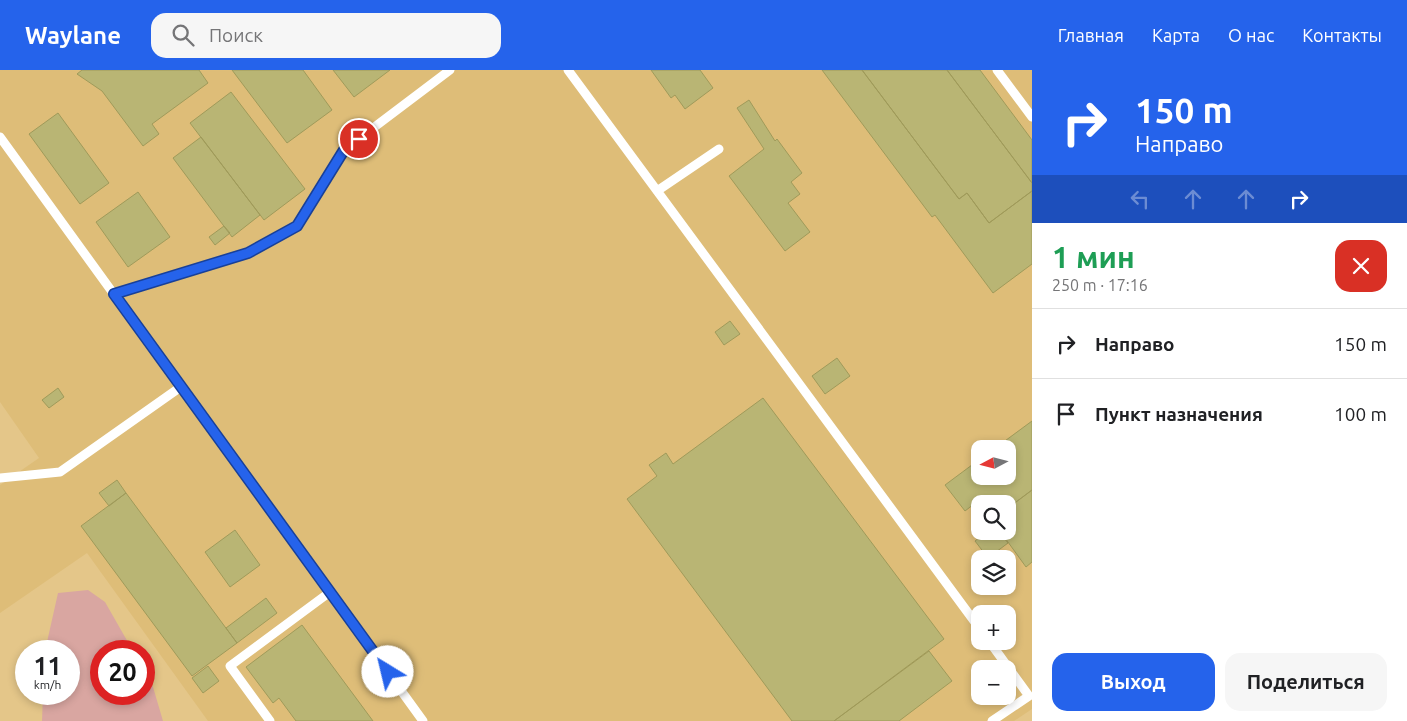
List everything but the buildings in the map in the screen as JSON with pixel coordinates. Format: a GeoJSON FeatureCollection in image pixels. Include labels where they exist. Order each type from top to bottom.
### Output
{"type":"FeatureCollection","features":[{"type":"Feature","properties":{"kind":"lane"},"geometry":{"type":"LineString","coordinates":[[114,294],[248,253],[297,226],[344,150],[450,70]]}},
{"type":"Feature","properties":{"kind":"lane"},"geometry":{"type":"LineString","coordinates":[[568,70],[971,617]]}},
{"type":"Feature","properties":{"kind":"lane"},"geometry":{"type":"LineString","coordinates":[[997,70],[1032,117]]}},
{"type":"Feature","properties":{"kind":"lane"},"geometry":{"type":"LineString","coordinates":[[0,137],[424,721]]}},
{"type":"Feature","properties":{"kind":"lane"},"geometry":{"type":"LineString","coordinates":[[657,191],[719,149]]}},
{"type":"Feature","properties":{"kind":"lane"},"geometry":{"type":"LineString","coordinates":[[0,478],[60,472],[182,386]]}},
{"type":"Feature","properties":{"kind":"lane"},"geometry":{"type":"LineString","coordinates":[[270,721],[230,666],[330,592]]}},
{"type":"Feature","properties":{"kind":"lane"},"geometry":{"type":"LineString","coordinates":[[992,721],[1029,696],[996,650]]}},
{"type":"Feature","properties":{"kind":"shaded area"},"geometry":{"type":"Polygon","coordinates":[[[0,70],[1032,70],[1032,709],[1014,721],[208,721],[155,647],[155,640],[150,640],[87,553],[0,613],[0,485],[39,458],[0,402],[0,70]]]}},
{"type":"Feature","properties":{"kind":"shaded area"},"geometry":{"type":"Polygon","coordinates":[[[88,590],[105,602],[127,640],[90,640],[90,705],[155,705],[155,694],[163,721],[42,721],[43,705],[80,705],[80,640],[47,640],[58,593],[88,590]]]}},
{"type":"Feature","properties":{"kind":"route"},"geometry":{"type":"LineString","coordinates":[[359,139],[344,150],[297,226],[248,253],[114,294],[388,672]]}}]}
